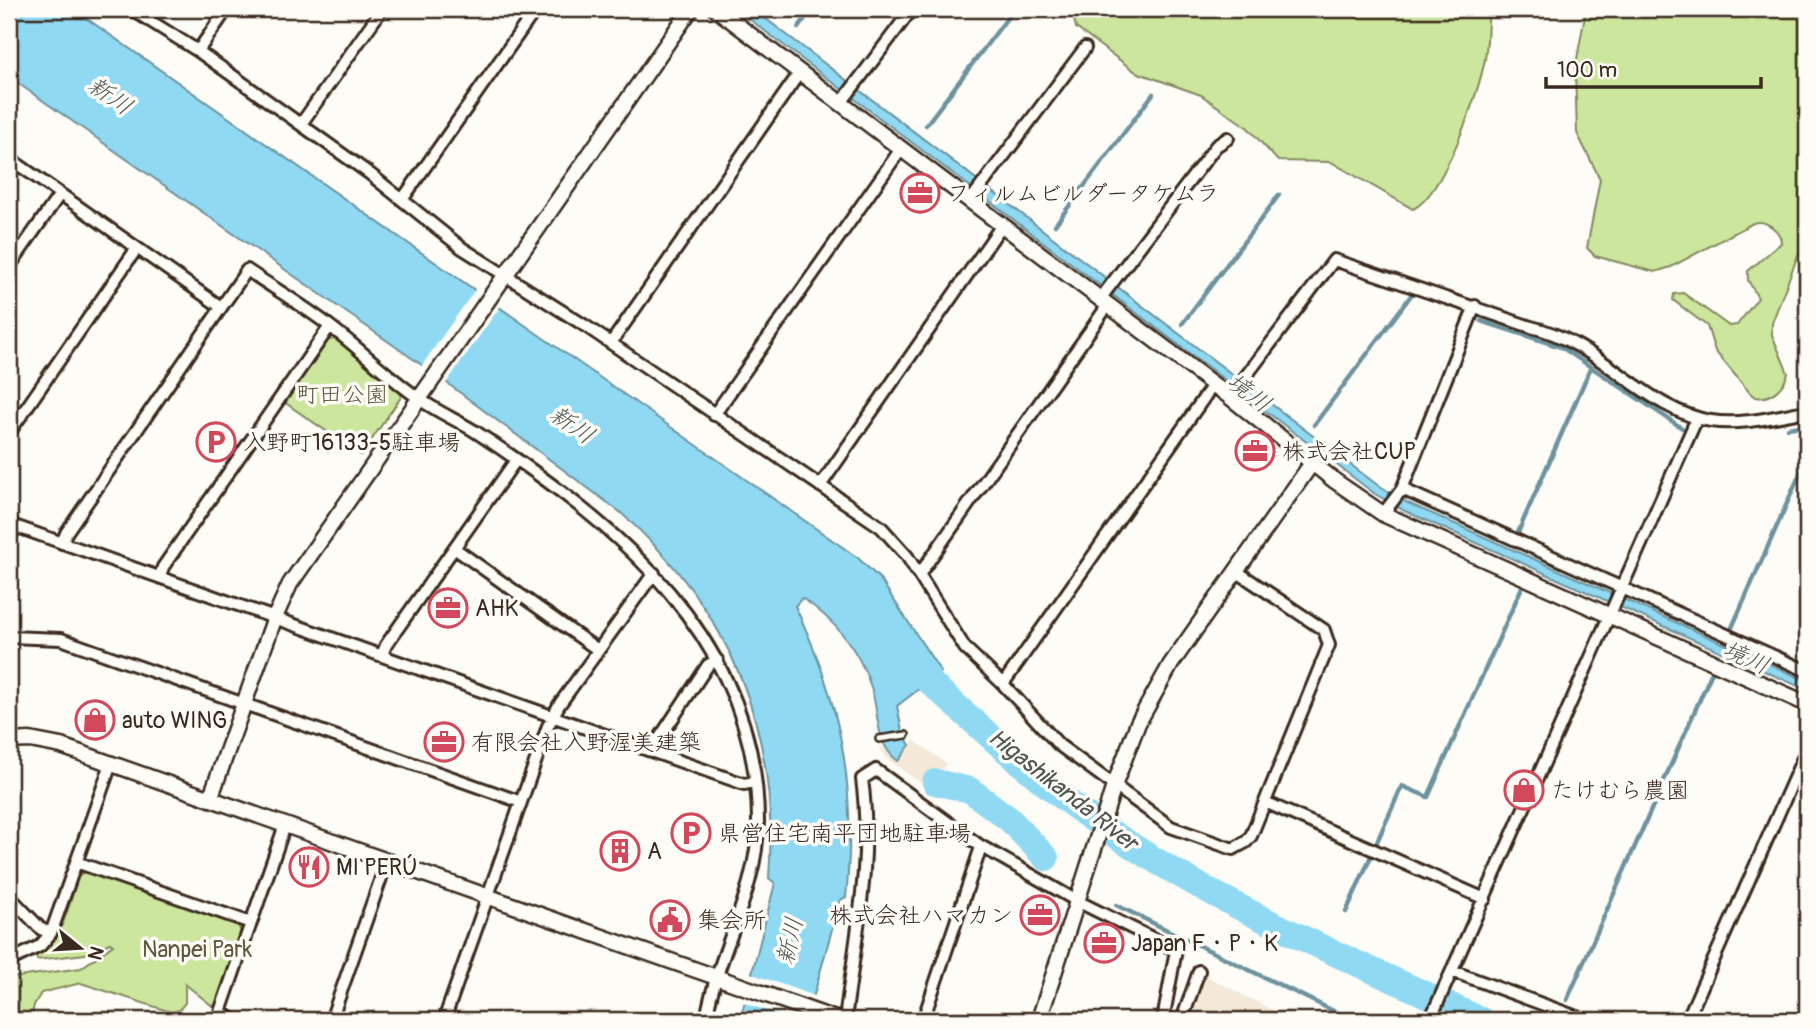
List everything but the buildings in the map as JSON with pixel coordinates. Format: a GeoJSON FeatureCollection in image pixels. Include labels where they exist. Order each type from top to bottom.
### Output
{"type":"FeatureCollection","features":[{"type":"Feature","properties":{"kind":"street"},"geometry":{"type":"LineString","coordinates":[[131,9],[198,51],[301,124],[402,200],[500,281],[611,344],[881,527],[895,539],[958,639],[1059,745],[1112,791],[1171,827],[1225,849],[1246,842],[1265,802],[1329,640],[1324,630],[1236,571]]}},
{"type":"Feature","properties":{"kind":"street"},"geometry":{"type":"LineString","coordinates":[[198,51],[227,9]]}},
{"type":"Feature","properties":{"kind":"street"},"geometry":{"type":"LineString","coordinates":[[301,124],[382,9]]}},
{"type":"Feature","properties":{"kind":"street"},"geometry":{"type":"LineString","coordinates":[[402,200],[536,9]]}},
{"type":"Feature","properties":{"kind":"street"},"geometry":{"type":"LineString","coordinates":[[211,799],[275,617],[301,566],[691,9]]}},
{"type":"Feature","properties":{"kind":"street"},"geometry":{"type":"LineString","coordinates":[[716,9],[800,72],[844,100],[901,149],[972,197],[1002,225],[1105,299],[1213,385],[1232,395],[1312,463],[1385,511],[1611,612],[1807,704]]}},
{"type":"Feature","properties":{"kind":"street"},"geometry":{"type":"LineString","coordinates":[[844,100],[912,9]]}},
{"type":"Feature","properties":{"kind":"street"},"geometry":{"type":"LineString","coordinates":[[972,197],[1085,48]]}},
{"type":"Feature","properties":{"kind":"street"},"geometry":{"type":"LineString","coordinates":[[611,344],[800,72]]}},
{"type":"Feature","properties":{"kind":"street"},"geometry":{"type":"LineString","coordinates":[[919,575],[1105,299],[1115,280],[1216,146],[1228,138]]}},
{"type":"Feature","properties":{"kind":"street"},"geometry":{"type":"LineString","coordinates":[[714,415],[901,149]]}},
{"type":"Feature","properties":{"kind":"street"},"geometry":{"type":"LineString","coordinates":[[9,158],[222,307]]}},
{"type":"Feature","properties":{"kind":"street"},"geometry":{"type":"LineString","coordinates":[[9,267],[60,194]]}},
{"type":"Feature","properties":{"kind":"street"},"geometry":{"type":"LineString","coordinates":[[820,486],[1002,225]]}},
{"type":"Feature","properties":{"kind":"street"},"geometry":{"type":"LineString","coordinates":[[9,433],[137,248]]}},
{"type":"Feature","properties":{"kind":"street"},"geometry":{"type":"LineString","coordinates":[[1232,395],[1334,260],[1567,337],[1667,405],[1698,418],[1739,422],[1807,411]]}},
{"type":"Feature","properties":{"kind":"street"},"geometry":{"type":"LineString","coordinates":[[62,543],[66,533],[247,270],[330,326],[418,398],[516,460],[606,529],[654,573],[693,619],[717,660],[742,720],[755,782],[758,831],[752,872],[715,977],[706,1020]]}},
{"type":"Feature","properties":{"kind":"street"},"geometry":{"type":"LineString","coordinates":[[1385,511],[1400,491],[1475,306]]}},
{"type":"Feature","properties":{"kind":"street"},"geometry":{"type":"LineString","coordinates":[[160,577],[163,567],[330,326]]}},
{"type":"Feature","properties":{"kind":"street"},"geometry":{"type":"LineString","coordinates":[[1003,684],[1213,385]]}},
{"type":"Feature","properties":{"kind":"street"},"geometry":{"type":"LineString","coordinates":[[1430,1020],[1698,418]]}},
{"type":"Feature","properties":{"kind":"street"},"geometry":{"type":"LineString","coordinates":[[382,655],[386,645],[516,460]]}},
{"type":"Feature","properties":{"kind":"street"},"geometry":{"type":"LineString","coordinates":[[1039,1020],[1112,791],[1149,703],[1236,571],[1312,463]]}},
{"type":"Feature","properties":{"kind":"street"},"geometry":{"type":"LineString","coordinates":[[1400,491],[1807,671]]}},
{"type":"Feature","properties":{"kind":"street"},"geometry":{"type":"LineString","coordinates":[[9,542],[11,525],[744,784],[755,782]]}},
{"type":"Feature","properties":{"kind":"street"},"geometry":{"type":"LineString","coordinates":[[454,548],[597,650]]}},
{"type":"Feature","properties":{"kind":"street"},"geometry":{"type":"LineString","coordinates":[[444,1020],[553,716],[597,650],[654,573]]}},
{"type":"Feature","properties":{"kind":"street"},"geometry":{"type":"LineString","coordinates":[[9,637],[61,639],[521,802]]}},
{"type":"Feature","properties":{"kind":"street"},"geometry":{"type":"LineString","coordinates":[[651,751],[708,664],[717,660]]}},
{"type":"Feature","properties":{"kind":"street"},"geometry":{"type":"LineString","coordinates":[[9,740],[46,742],[832,1018]]}},
{"type":"Feature","properties":{"kind":"street"},"geometry":{"type":"LineString","coordinates":[[1687,1020],[1807,749]]}},
{"type":"Feature","properties":{"kind":"street"},"geometry":{"type":"LineString","coordinates":[[9,961],[40,946],[51,933],[111,764]]}},
{"type":"Feature","properties":{"kind":"street"},"geometry":{"type":"LineString","coordinates":[[845,1020],[865,861],[866,819],[862,779],[876,770],[981,846],[1077,901],[1176,950],[1163,1020]]}},
{"type":"Feature","properties":{"kind":"street"},"geometry":{"type":"LineString","coordinates":[[1265,802],[1485,899]]}},
{"type":"Feature","properties":{"kind":"street"},"geometry":{"type":"LineString","coordinates":[[234,1020],[220,1012],[285,825]]}},
{"type":"Feature","properties":{"kind":"street"},"geometry":{"type":"LineString","coordinates":[[923,1020],[981,846]]}},
{"type":"Feature","properties":{"kind":"street"},"geometry":{"type":"LineString","coordinates":[[331,1020],[387,861]]}},
{"type":"Feature","properties":{"kind":"street"},"geometry":{"type":"LineString","coordinates":[[76,862],[251,923]]}},
{"type":"Feature","properties":{"kind":"street"},"geometry":{"type":"LineString","coordinates":[[9,896],[41,929],[51,933]]}},
{"type":"Feature","properties":{"kind":"street"},"geometry":{"type":"LineString","coordinates":[[1182,1020],[1199,971]]}},
{"type":"Feature","properties":{"kind":"street"},"geometry":{"type":"LineString","coordinates":[[1451,974],[1585,1020]]}},
{"type":"Feature","properties":{"kind":"lane"},"geometry":{"type":"LineString","coordinates":[[878,740],[906,735]]}},
{"type":"Feature","properties":{"kind":"shaded area"},"geometry":{"type":"Polygon","coordinates":[[[914,740],[947,764],[932,785],[936,788],[933,792],[886,758],[879,744],[898,761],[914,740]]]}},
{"type":"Feature","properties":{"kind":"shaded area"},"geometry":{"type":"Polygon","coordinates":[[[1204,975],[1280,1014],[1277,1020],[1188,1020],[1204,975]]]}},
{"type":"Feature","properties":{"kind":"green space"},"geometry":{"type":"Polygon","coordinates":[[[1078,9],[1489,9],[1484,64],[1466,121],[1436,185],[1413,209],[1331,162],[1278,161],[1248,128],[1201,95],[1136,72],[1076,28],[1074,19],[1078,9]]]}},
{"type":"Feature","properties":{"kind":"green space"},"geometry":{"type":"Polygon","coordinates":[[[1586,9],[1807,9],[1807,245],[1798,255],[1772,323],[1772,335],[1788,373],[1780,388],[1771,394],[1755,397],[1750,393],[1715,351],[1707,326],[1673,300],[1674,294],[1683,293],[1729,326],[1737,325],[1758,298],[1748,280],[1748,271],[1781,243],[1772,227],[1753,223],[1671,267],[1655,272],[1595,256],[1587,248],[1600,179],[1577,133],[1575,70],[1586,9]]]}},
{"type":"Feature","properties":{"kind":"green space","name":"町田公園"},"geometry":{"type":"Polygon","coordinates":[[[337,339],[401,391],[401,397],[361,455],[284,402],[327,340],[337,339]]]}},
{"type":"Feature","properties":{"kind":"green space","name":"Nanpei Park"},"geometry":{"type":"Polygon","coordinates":[[[85,872],[238,925],[241,932],[215,1008],[185,984],[185,1003],[179,1010],[171,1012],[81,983],[41,993],[34,1005],[31,1020],[9,1020],[10,978],[81,968],[113,945],[110,943],[85,954],[37,960],[36,956],[53,941],[59,931],[79,875],[85,872]]]}},
{"type":"Feature","properties":{"kind":"water","name":"新川"},"geometry":{"type":"Polygon","coordinates":[[[9,9],[73,9],[858,558],[880,579],[941,672],[897,706],[902,731],[910,745],[898,761],[890,754],[881,737],[871,687],[853,648],[825,616],[802,598],[795,606],[811,642],[835,713],[847,783],[849,820],[846,897],[840,900],[807,1020],[740,1020],[775,883],[769,878],[770,824],[766,772],[756,723],[740,676],[719,632],[692,590],[659,550],[620,512],[439,377],[9,77],[9,9]]]}},
{"type":"Feature","properties":{"kind":"water","name":"境川"},"geometry":{"type":"Polygon","coordinates":[[[736,9],[753,9],[1380,487],[1408,503],[1807,681],[1807,690],[1405,511],[1375,494],[736,9]]]}},
{"type":"Feature","properties":{"kind":"pier"},"geometry":{"type":"Polygon","coordinates":[[[477,287],[502,304],[444,386],[420,368],[477,287]]]}},
{"type":"Feature","properties":{"kind":"pier"},"geometry":{"type":"Polygon","coordinates":[[[750,973],[817,997],[811,1020],[793,1020],[742,1002],[750,973]]]}},
{"type":"Feature","properties":{"kind":"waterway"},"geometry":{"type":"LineString","coordinates":[[798,28],[812,9]]}},
{"type":"Feature","properties":{"kind":"waterway"},"geometry":{"type":"LineString","coordinates":[[926,125],[1014,9]]}},
{"type":"Feature","properties":{"kind":"waterway"},"geometry":{"type":"LineString","coordinates":[[1055,225],[1153,94]]}},
{"type":"Feature","properties":{"kind":"waterway"},"geometry":{"type":"LineString","coordinates":[[1182,324],[1279,195]]}},
{"type":"Feature","properties":{"kind":"waterway"},"geometry":{"type":"LineString","coordinates":[[1314,425],[1415,290]]}},
{"type":"Feature","properties":{"kind":"waterway"},"geometry":{"type":"LineString","coordinates":[[1481,321],[1561,347],[1682,428]]}},
{"type":"Feature","properties":{"kind":"waterway"},"geometry":{"type":"LineString","coordinates":[[1516,537],[1591,367]]}},
{"type":"Feature","properties":{"kind":"waterway"},"geometry":{"type":"LineString","coordinates":[[1788,428],[1807,425]]}},
{"type":"Feature","properties":{"kind":"waterway","name":"境川"},"geometry":{"type":"LineString","coordinates":[[1730,632],[1807,458]]}},
{"type":"Feature","properties":{"kind":"waterway"},"geometry":{"type":"LineString","coordinates":[[1375,846],[1402,786],[1428,797],[1522,587]]}},
{"type":"Feature","properties":{"kind":"waterway","name":"Higashikanda River"},"geometry":{"type":"LineString","coordinates":[[903,658],[1063,797],[1163,865],[1251,913],[1481,1020]]}},
{"type":"Feature","properties":{"kind":"waterway"},"geometry":{"type":"LineString","coordinates":[[1567,1000],[1712,672]]}},
{"type":"Feature","properties":{"kind":"waterway"},"geometry":{"type":"LineString","coordinates":[[935,782],[970,790],[1009,819],[1046,858]]}},
{"type":"Feature","properties":{"kind":"waterway"},"geometry":{"type":"LineString","coordinates":[[1346,912],[1372,854]]}},
{"type":"Feature","properties":{"kind":"waterway"},"geometry":{"type":"LineString","coordinates":[[1116,905],[1352,1020]]}},
{"type":"Feature","properties":{"kind":"place","name":"フィルムビルダータケムラ"},"geometry":{"type":"Point","coordinates":[920,193]}},
{"type":"Feature","properties":{"kind":"place","name":"入野町16133-5駐車場"},"geometry":{"type":"Point","coordinates":[216,442]}},
{"type":"Feature","properties":{"kind":"place","name":"株式会社CUP"},"geometry":{"type":"Point","coordinates":[1255,451]}},
{"type":"Feature","properties":{"kind":"place","name":"AHK"},"geometry":{"type":"Point","coordinates":[448,608]}},
{"type":"Feature","properties":{"kind":"place","name":"auto WING"},"geometry":{"type":"Point","coordinates":[95,720]}},
{"type":"Feature","properties":{"kind":"place","name":"有限会社入野渥美建築"},"geometry":{"type":"Point","coordinates":[444,742]}},
{"type":"Feature","properties":{"kind":"place","name":"たけむら農園"},"geometry":{"type":"Point","coordinates":[1524,790]}},
{"type":"Feature","properties":{"kind":"place","name":"県営住宅南平団地駐車場"},"geometry":{"type":"Point","coordinates":[691,833]}},
{"type":"Feature","properties":{"kind":"place","name":"A"},"geometry":{"type":"Point","coordinates":[620,851]}},
{"type":"Feature","properties":{"kind":"place","name":"MI PERÚ"},"geometry":{"type":"Point","coordinates":[309,867]}},
{"type":"Feature","properties":{"kind":"place","name":"株式会社ハマカン"},"geometry":{"type":"Point","coordinates":[1040,915]}},
{"type":"Feature","properties":{"kind":"place","name":"集会所"},"geometry":{"type":"Point","coordinates":[670,920]}},
{"type":"Feature","properties":{"kind":"place","name":"Japan F・P・K"},"geometry":{"type":"Point","coordinates":[1104,943]}}]}
